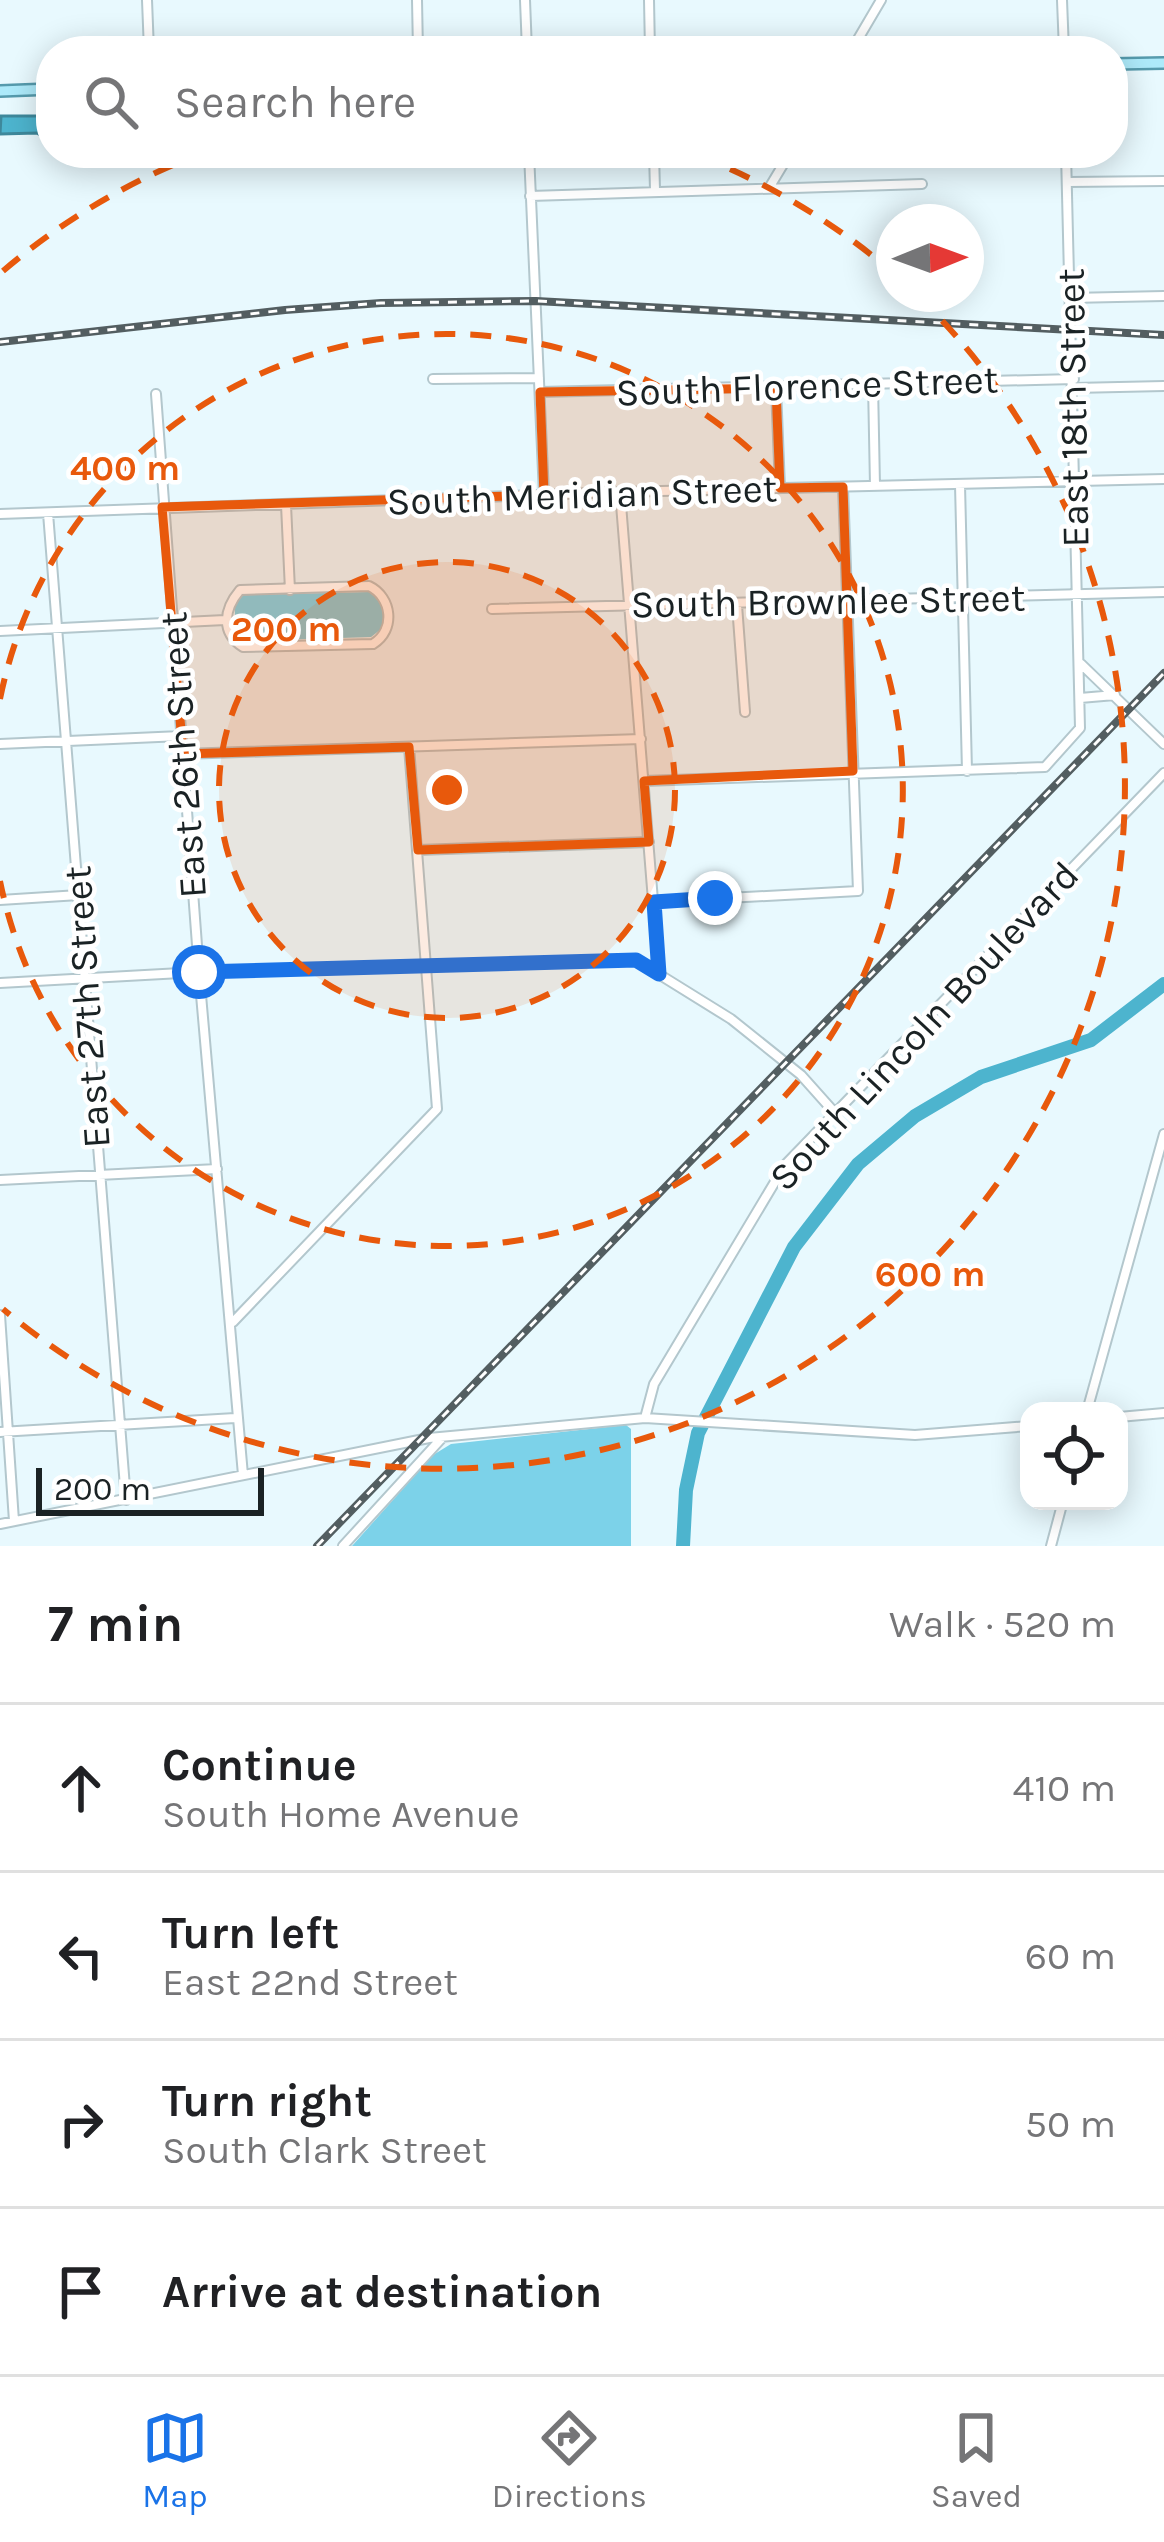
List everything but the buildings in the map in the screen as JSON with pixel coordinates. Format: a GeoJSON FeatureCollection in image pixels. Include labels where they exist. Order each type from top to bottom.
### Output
{"type":"FeatureCollection","features":[{"type":"Feature","properties":{"kind":"main road"},"geometry":{"type":"LineString","coordinates":[[1128,64],[1164,63]]}},
{"type":"Feature","properties":{"kind":"main road"},"geometry":{"type":"LineString","coordinates":[[0,92],[36,89]]}},
{"type":"Feature","properties":{"kind":"street"},"geometry":{"type":"LineString","coordinates":[[148,0],[149,36]]}},
{"type":"Feature","properties":{"kind":"street"},"geometry":{"type":"LineString","coordinates":[[417,0],[418,36]]}},
{"type":"Feature","properties":{"kind":"street"},"geometry":{"type":"LineString","coordinates":[[525,0],[526,36]]}},
{"type":"Feature","properties":{"kind":"street"},"geometry":{"type":"LineString","coordinates":[[649,0],[650,36]]}},
{"type":"Feature","properties":{"kind":"street"},"geometry":{"type":"LineString","coordinates":[[860,36],[881,0]]}},
{"type":"Feature","properties":{"kind":"street"},"geometry":{"type":"LineString","coordinates":[[1063,0],[1064,36]]}},
{"type":"Feature","properties":{"kind":"street"},"geometry":{"type":"LineString","coordinates":[[529,168],[544,495]]}},
{"type":"Feature","properties":{"kind":"street"},"geometry":{"type":"LineString","coordinates":[[654,168],[655,190]]}},
{"type":"Feature","properties":{"kind":"street"},"geometry":{"type":"LineString","coordinates":[[769,188],[781,168]]}},
{"type":"Feature","properties":{"kind":"street","name":"East 18th Street"},"geometry":{"type":"LineString","coordinates":[[1067,168],[1080,698]]}},
{"type":"Feature","properties":{"kind":"street"},"geometry":{"type":"LineString","coordinates":[[1067,182],[1164,181]]}},
{"type":"Feature","properties":{"kind":"street"},"geometry":{"type":"LineString","coordinates":[[530,196],[922,184]]}},
{"type":"Feature","properties":{"kind":"street"},"geometry":{"type":"LineString","coordinates":[[1070,298],[1164,296]]}},
{"type":"Feature","properties":{"kind":"street"},"geometry":{"type":"LineString","coordinates":[[433,380],[539,378]]}},
{"type":"Feature","properties":{"kind":"street"},"geometry":{"type":"LineString","coordinates":[[873,383],[875,486]]}},
{"type":"Feature","properties":{"kind":"street","name":"South Florence Street"},"geometry":{"type":"LineString","coordinates":[[540,392],[873,383],[1164,386]]}},
{"type":"Feature","properties":{"kind":"street"},"geometry":{"type":"LineString","coordinates":[[776,388],[780,488]]}},
{"type":"Feature","properties":{"kind":"street","name":"East 26th Street"},"geometry":{"type":"LineString","coordinates":[[155,394],[243,1475]]}},
{"type":"Feature","properties":{"kind":"street","name":"South Meridian Street"},"geometry":{"type":"LineString","coordinates":[[0,514],[1164,479]]}},
{"type":"Feature","properties":{"kind":"street"},"geometry":{"type":"LineString","coordinates":[[960,485],[967,771]]}},
{"type":"Feature","properties":{"kind":"street"},"geometry":{"type":"LineString","coordinates":[[654,902],[858,891],[843,488]]}},
{"type":"Feature","properties":{"kind":"street"},"geometry":{"type":"LineString","coordinates":[[620,492],[659,974]]}},
{"type":"Feature","properties":{"kind":"street"},"geometry":{"type":"LineString","coordinates":[[286,505],[290,590]]}},
{"type":"Feature","properties":{"kind":"street","name":"East 27th Street"},"geometry":{"type":"LineString","coordinates":[[48,513],[126,1500]]}},
{"type":"Feature","properties":{"kind":"street"},"geometry":{"type":"LineString","coordinates":[[369,586],[381,592],[388,626],[383,638],[373,644],[243,646],[232,639],[225,620],[229,603],[240,590],[369,586]]}},
{"type":"Feature","properties":{"kind":"street","name":"South Brownlee Street"},"geometry":{"type":"LineString","coordinates":[[492,609],[1164,592]]}},
{"type":"Feature","properties":{"kind":"street"},"geometry":{"type":"LineString","coordinates":[[737,605],[745,712]]}},
{"type":"Feature","properties":{"kind":"street"},"geometry":{"type":"LineString","coordinates":[[0,631],[225,620]]}},
{"type":"Feature","properties":{"kind":"street"},"geometry":{"type":"LineString","coordinates":[[1079,663],[1164,744]]}},
{"type":"Feature","properties":{"kind":"street"},"geometry":{"type":"LineString","coordinates":[[644,781],[1045,767],[1080,728],[1080,698],[1116,695]]}},
{"type":"Feature","properties":{"kind":"street"},"geometry":{"type":"LineString","coordinates":[[0,744],[181,736]]}},
{"type":"Feature","properties":{"kind":"street"},"geometry":{"type":"LineString","coordinates":[[183,754],[641,739]]}},
{"type":"Feature","properties":{"kind":"street"},"geometry":{"type":"LineString","coordinates":[[231,1324],[437,1109],[410,747]]}},
{"type":"Feature","properties":{"kind":"street","name":"South Lincoln Boulevard"},"geometry":{"type":"LineString","coordinates":[[645,1418],[654,1384],[785,1165],[1164,773]]}},
{"type":"Feature","properties":{"kind":"street"},"geometry":{"type":"LineString","coordinates":[[418,850],[649,842]]}},
{"type":"Feature","properties":{"kind":"street"},"geometry":{"type":"LineString","coordinates":[[0,900],[80,895]]}},
{"type":"Feature","properties":{"kind":"street"},"geometry":{"type":"LineString","coordinates":[[0,983],[199,972],[636,960],[757,1039],[801,1075],[835,1112]]}},
{"type":"Feature","properties":{"kind":"street"},"geometry":{"type":"LineString","coordinates":[[1090,1402],[1164,1134]]}},
{"type":"Feature","properties":{"kind":"street"},"geometry":{"type":"LineString","coordinates":[[0,1180],[217,1169]]}},
{"type":"Feature","properties":{"kind":"street"},"geometry":{"type":"LineString","coordinates":[[0,1315],[4,1432],[14,1521]]}},
{"type":"Feature","properties":{"kind":"street"},"geometry":{"type":"LineString","coordinates":[[1128,1416],[1164,1413]]}},
{"type":"Feature","properties":{"kind":"street"},"geometry":{"type":"LineString","coordinates":[[4,1432],[235,1418]]}},
{"type":"Feature","properties":{"kind":"street"},"geometry":{"type":"LineString","coordinates":[[0,1524],[442,1438],[645,1418],[915,1436],[1020,1427]]}},
{"type":"Feature","properties":{"kind":"street"},"geometry":{"type":"LineString","coordinates":[[343,1546],[442,1438]]}},
{"type":"Feature","properties":{"kind":"street"},"geometry":{"type":"LineString","coordinates":[[1051,1546],[1061,1510]]}},
{"type":"Feature","properties":{"kind":"highlighted area"},"geometry":{"type":"Polygon","coordinates":[[[776,388],[780,488],[843,487],[853,771],[644,781],[649,842],[418,850],[409,747],[183,754],[162,507],[544,495],[540,392],[776,388]]]}},
{"type":"Feature","properties":{"kind":"shaded area"},"geometry":{"type":"Polygon","coordinates":[[[1,116],[36,116],[36,133],[0,134],[1,116]]]}},
{"type":"Feature","properties":{"kind":"shaded area"},"geometry":{"type":"Polygon","coordinates":[[[369,592],[383,600],[385,626],[371,637],[249,641],[236,626],[235,605],[243,595],[369,592]]]}},
{"type":"Feature","properties":{"kind":"shaded area"},"geometry":{"type":"Polygon","coordinates":[[[626,1425],[631,1429],[631,1546],[352,1546],[433,1455],[451,1444],[626,1425]]]}},
{"type":"Feature","properties":{"kind":"waterway"},"geometry":{"type":"LineString","coordinates":[[683,1546],[686,1490],[698,1433],[794,1247],[858,1164],[915,1116],[981,1077],[1091,1040],[1164,984]]}},
{"type":"Feature","properties":{"kind":"railway"},"geometry":{"type":"LineString","coordinates":[[0,342],[285,310],[536,301],[1164,335]]}},
{"type":"Feature","properties":{"kind":"railway"},"geometry":{"type":"LineString","coordinates":[[317,1546],[1164,673]]}},
{"type":"Feature","properties":{"kind":"route"},"geometry":{"type":"LineString","coordinates":[[199,972],[636,960],[659,974],[654,902],[715,898]]}}]}
